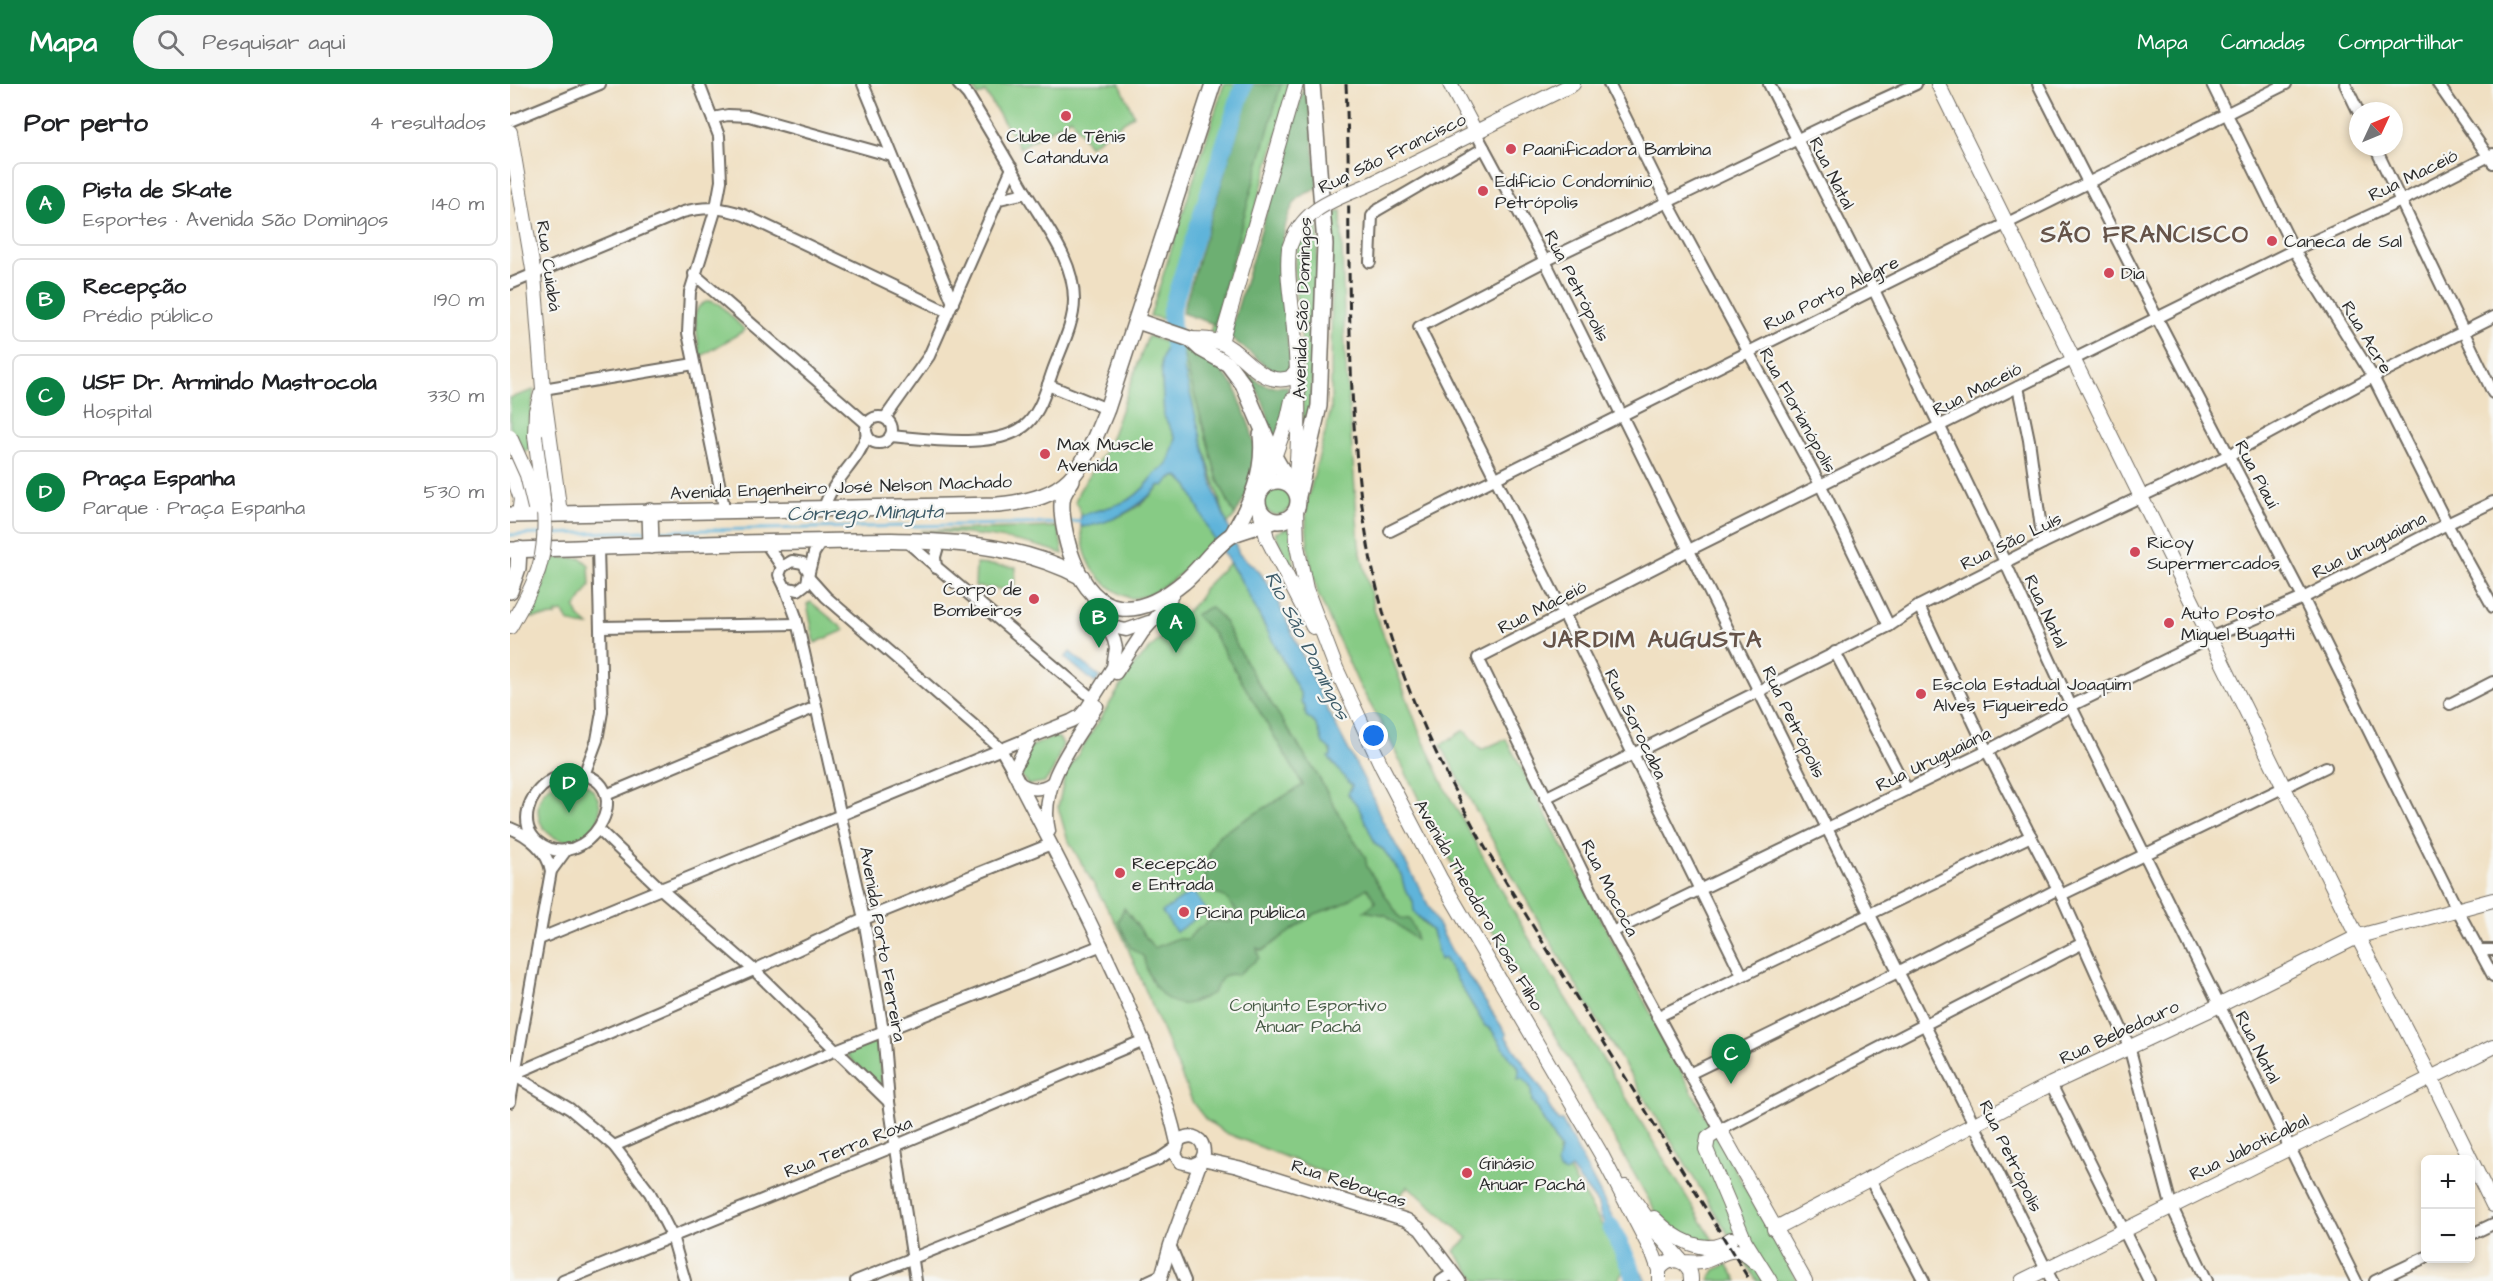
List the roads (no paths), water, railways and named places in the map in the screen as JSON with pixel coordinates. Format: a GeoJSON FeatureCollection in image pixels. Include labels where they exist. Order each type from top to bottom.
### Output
{"type":"FeatureCollection","features":[{"type":"Feature","properties":{"kind":"main road","name":"Avenida Engenheiro José Nelson Machado"},"geometry":{"type":"LineString","coordinates":[[514,550],[598,547],[651,530],[725,512],[1014,503],[1045,495],[1073,478],[1086,460],[1144,323],[1213,84]]}},
{"type":"Feature","properties":{"kind":"main road"},"geometry":{"type":"LineString","coordinates":[[1144,323],[1190,339],[1221,342],[1296,84]]}},
{"type":"Feature","properties":{"kind":"main road","name":"Avenida São Domingos"},"geometry":{"type":"LineString","coordinates":[[1294,495],[1319,406],[1325,244],[1312,84]]}},
{"type":"Feature","properties":{"kind":"main road","name":"Rua Petrópolis"},"geometry":{"type":"LineString","coordinates":[[1450,84],[1476,132]]}},
{"type":"Feature","properties":{"kind":"main road","name":"Rua São Francisco"},"geometry":{"type":"LineString","coordinates":[[1294,495],[1298,388],[1288,284],[1289,248],[1299,226],[1310,213],[1574,84]]}},
{"type":"Feature","properties":{"kind":"main road"},"geometry":{"type":"LineString","coordinates":[[1938,84],[2210,638],[2493,1205]]}},
{"type":"Feature","properties":{"kind":"main road","name":"Rua Cuiabá"},"geometry":{"type":"LineString","coordinates":[[510,132],[534,275],[543,389],[560,513]]}},
{"type":"Feature","properties":{"kind":"main road"},"geometry":{"type":"LineString","coordinates":[[1073,478],[1064,496],[1062,507],[1073,562],[1092,593],[1108,605],[1127,610],[1145,606],[1180,585],[1233,535],[1265,519],[1287,519],[1294,495],[1259,423],[1249,396],[1228,364],[1201,349],[1190,339]]}},
{"type":"Feature","properties":{"kind":"main road","name":"Avenida São Domingos"},"geometry":{"type":"LineString","coordinates":[[1221,342],[1260,373],[1274,379],[1290,378],[1296,371]]}},
{"type":"Feature","properties":{"kind":"main road","name":"Rua São Francisco"},"geometry":{"type":"LineString","coordinates":[[1265,483],[1288,418],[1296,371]]}},
{"type":"Feature","properties":{"kind":"main road"},"geometry":{"type":"LineString","coordinates":[[510,627],[538,572],[543,550],[544,520],[535,435],[536,411],[543,389]]}},
{"type":"Feature","properties":{"kind":"main road"},"geometry":{"type":"LineString","coordinates":[[1233,535],[1251,499],[1260,471],[1263,452],[1259,423]]}},
{"type":"Feature","properties":{"kind":"main road"},"geometry":{"type":"LineString","coordinates":[[510,437],[527,475],[535,511],[533,564],[524,602]]}},
{"type":"Feature","properties":{"kind":"main road"},"geometry":{"type":"LineString","coordinates":[[510,466],[521,499],[514,515]]}},
{"type":"Feature","properties":{"kind":"main road"},"geometry":{"type":"LineString","coordinates":[[1265,519],[1259,495],[1265,483],[1278,480],[1294,495]]}},
{"type":"Feature","properties":{"kind":"main road","name":"Avenida Theodoro Rosa Filho"},"geometry":{"type":"LineString","coordinates":[[1294,495],[1300,568],[1336,668]]}},
{"type":"Feature","properties":{"kind":"main road","name":"Avenida Engenheiro José Nelson Machado"},"geometry":{"type":"LineString","coordinates":[[514,515],[560,513],[651,530],[765,542],[907,542],[979,545],[1032,556],[1082,577]]}},
{"type":"Feature","properties":{"kind":"main road","name":"Avenida Theodoro Rosa Filho"},"geometry":{"type":"LineString","coordinates":[[1265,519],[1300,604],[1336,668],[1383,767],[1440,878],[1600,1154],[1654,1256],[1659,1275]]}},
{"type":"Feature","properties":{"kind":"main road"},"geometry":{"type":"LineString","coordinates":[[510,591],[518,568],[514,550]]}},
{"type":"Feature","properties":{"kind":"main road","name":"Rua Bebedouro"},"geometry":{"type":"LineString","coordinates":[[1774,1228],[2051,1084],[2218,1006],[2359,936],[2493,900]]}},
{"type":"Feature","properties":{"kind":"main road","name":"Rua Jaboticabal"},"geometry":{"type":"LineString","coordinates":[[2022,1281],[2049,1275],[2124,1229],[2493,1047]]}},
{"type":"Feature","properties":{"kind":"main road"},"geometry":{"type":"LineString","coordinates":[[1720,1130],[1708,1138],[1706,1149],[1730,1209],[1760,1267],[1770,1281]]}},
{"type":"Feature","properties":{"kind":"main road","name":"Rua Mococa"},"geometry":{"type":"LineString","coordinates":[[1720,1130],[1804,1281]]}},
{"type":"Feature","properties":{"kind":"main road","name":"Avenida Theodoro Rosa Filho"},"geometry":{"type":"LineString","coordinates":[[1600,1154],[1633,1196],[1655,1230],[1688,1267],[1691,1281]]}},
{"type":"Feature","properties":{"kind":"main road"},"geometry":{"type":"LineString","coordinates":[[1633,1196],[1658,1223],[1674,1234],[1697,1246],[1713,1248],[1728,1245],[1760,1267]]}},
{"type":"Feature","properties":{"kind":"main road"},"geometry":{"type":"LineString","coordinates":[[1691,1281],[1704,1261],[1728,1245],[1733,1221],[1730,1209]]}},
{"type":"Feature","properties":{"kind":"main road"},"geometry":{"type":"LineString","coordinates":[[1659,1275],[1668,1261],[1704,1261]]}},
{"type":"Feature","properties":{"kind":"street"},"geometry":{"type":"LineString","coordinates":[[510,121],[600,84]]}},
{"type":"Feature","properties":{"kind":"street"},"geometry":{"type":"LineString","coordinates":[[699,84],[719,136],[722,162],[716,208],[694,274],[688,311],[688,333],[725,512]]}},
{"type":"Feature","properties":{"kind":"street"},"geometry":{"type":"LineString","coordinates":[[863,84],[951,307]]}},
{"type":"Feature","properties":{"kind":"street"},"geometry":{"type":"LineString","coordinates":[[890,436],[949,441],[1004,437],[1017,432],[1029,422],[1044,398],[1071,320],[1074,303],[1073,288],[1064,256],[968,95],[958,84]]}},
{"type":"Feature","properties":{"kind":"street","name":"Rua Florianópolis"},"geometry":{"type":"LineString","coordinates":[[1609,84],[1668,203],[1821,486],[1889,626]]}},
{"type":"Feature","properties":{"kind":"street","name":"Rua Natal"},"geometry":{"type":"LineString","coordinates":[[1768,84],[1874,290],[2072,706],[2218,1006],[2356,1281]]}},
{"type":"Feature","properties":{"kind":"street"},"geometry":{"type":"LineString","coordinates":[[1545,261],[1796,139],[1916,84]]}},
{"type":"Feature","properties":{"kind":"street","name":"Rua Piauí"},"geometry":{"type":"LineString","coordinates":[[2038,84],[2303,598],[2457,909],[2493,976]]}},
{"type":"Feature","properties":{"kind":"street","name":"Rua Acre"},"geometry":{"type":"LineString","coordinates":[[2212,84],[2294,250],[2373,377],[2447,524],[2493,607]]}},
{"type":"Feature","properties":{"kind":"street","name":"Rua Porto Alegre"},"geometry":{"type":"LineString","coordinates":[[1390,531],[2286,84]]}},
{"type":"Feature","properties":{"kind":"street"},"geometry":{"type":"LineString","coordinates":[[2345,84],[2354,102]]}},
{"type":"Feature","properties":{"kind":"street"},"geometry":{"type":"LineString","coordinates":[[2438,84],[2491,158]]}},
{"type":"Feature","properties":{"kind":"street"},"geometry":{"type":"LineString","coordinates":[[713,118],[728,115],[749,116],[892,156]]}},
{"type":"Feature","properties":{"kind":"street","name":"Rua Petrópolis"},"geometry":{"type":"LineString","coordinates":[[1476,132],[1545,261],[2049,1275]]}},
{"type":"Feature","properties":{"kind":"street"},"geometry":{"type":"LineString","coordinates":[[1370,262],[1372,216],[1376,211],[1484,148]]}},
{"type":"Feature","properties":{"kind":"street"},"geometry":{"type":"LineString","coordinates":[[2379,156],[2493,393]]}},
{"type":"Feature","properties":{"kind":"street","name":"Rua Maceió"},"geometry":{"type":"LineString","coordinates":[[1478,658],[1689,550],[2294,250],[2491,158]]}},
{"type":"Feature","properties":{"kind":"street"},"geometry":{"type":"LineString","coordinates":[[885,418],[929,356],[1012,168]]}},
{"type":"Feature","properties":{"kind":"street"},"geometry":{"type":"LineString","coordinates":[[999,199],[1026,193]]}},
{"type":"Feature","properties":{"kind":"street"},"geometry":{"type":"LineString","coordinates":[[510,284],[701,207],[744,215],[951,307]]}},
{"type":"Feature","properties":{"kind":"street","name":"Rua Sorocaba"},"geometry":{"type":"LineString","coordinates":[[1545,261],[1419,327],[1742,975]]}},
{"type":"Feature","properties":{"kind":"street"},"geometry":{"type":"LineString","coordinates":[[694,274],[867,423],[868,441],[834,484],[824,508]]}},
{"type":"Feature","properties":{"kind":"street","name":"Rua São Luís"},"geometry":{"type":"LineString","coordinates":[[1545,798],[1889,626],[1919,606],[2005,562],[2229,455],[2373,377],[2493,316]]}},
{"type":"Feature","properties":{"kind":"street"},"geometry":{"type":"LineString","coordinates":[[543,389],[694,364]]}},
{"type":"Feature","properties":{"kind":"street"},"geometry":{"type":"LineString","coordinates":[[1048,385],[1107,409]]}},
{"type":"Feature","properties":{"kind":"street"},"geometry":{"type":"LineString","coordinates":[[2018,387],[2029,440],[2043,543]]}},
{"type":"Feature","properties":{"kind":"street"},"geometry":{"type":"LineString","coordinates":[[867,423],[875,417],[885,418],[891,426],[890,436],[884,442],[868,441]]}},
{"type":"Feature","properties":{"kind":"street","name":"Rua Uruguaiana"},"geometry":{"type":"LineString","coordinates":[[1612,932],[1987,751],[2210,638],[2303,598],[2493,502]]}},
{"type":"Feature","properties":{"kind":"street"},"geometry":{"type":"LineString","coordinates":[[765,542],[782,567]]}},
{"type":"Feature","properties":{"kind":"street","name":"Avenida Porto Ferreira"},"geometry":{"type":"LineString","coordinates":[[796,620],[814,553],[822,542]]}},
{"type":"Feature","properties":{"kind":"street"},"geometry":{"type":"LineString","coordinates":[[907,542],[1093,699]]}},
{"type":"Feature","properties":{"kind":"street"},"geometry":{"type":"LineString","coordinates":[[936,568],[935,557],[939,543]]}},
{"type":"Feature","properties":{"kind":"street"},"geometry":{"type":"LineString","coordinates":[[584,775],[601,724],[598,547]]}},
{"type":"Feature","properties":{"kind":"street"},"geometry":{"type":"LineString","coordinates":[[805,582],[807,567],[798,561],[792,561],[782,567],[779,575],[785,587],[805,582],[826,597],[1000,748],[1102,945],[1144,1041],[1188,1152],[1190,1188],[1161,1278],[1148,1281]]}},
{"type":"Feature","properties":{"kind":"street"},"geometry":{"type":"LineString","coordinates":[[1051,844],[1046,809],[1052,783],[1129,652],[1180,585]]}},
{"type":"Feature","properties":{"kind":"street","name":"Avenida Porto Ferreira"},"geometry":{"type":"LineString","coordinates":[[785,587],[796,620],[864,919],[884,1030],[889,1102],[916,1281]]}},
{"type":"Feature","properties":{"kind":"street"},"geometry":{"type":"LineString","coordinates":[[539,939],[1080,716],[1113,667],[1116,658],[1116,648],[1108,626],[1092,593]]}},
{"type":"Feature","properties":{"kind":"street"},"geometry":{"type":"LineString","coordinates":[[1919,606],[1987,751],[2059,892],[2129,1046],[2172,1205],[2207,1281]]}},
{"type":"Feature","properties":{"kind":"street"},"geometry":{"type":"LineString","coordinates":[[1108,626],[1126,630],[1134,629],[1156,616]]}},
{"type":"Feature","properties":{"kind":"street"},"geometry":{"type":"LineString","coordinates":[[600,627],[796,620]]}},
{"type":"Feature","properties":{"kind":"street"},"geometry":{"type":"LineString","coordinates":[[1835,652],[1907,790]]}},
{"type":"Feature","properties":{"kind":"street","name":"Rua Mococa"},"geometry":{"type":"LineString","coordinates":[[1478,658],[1612,932],[1720,1130]]}},
{"type":"Feature","properties":{"kind":"street"},"geometry":{"type":"LineString","coordinates":[[2450,704],[2493,682]]}},
{"type":"Feature","properties":{"kind":"street"},"geometry":{"type":"LineString","coordinates":[[606,795],[816,707]]}},
{"type":"Feature","properties":{"kind":"street"},"geometry":{"type":"LineString","coordinates":[[1054,728],[1064,738],[1068,753]]}},
{"type":"Feature","properties":{"kind":"street"},"geometry":{"type":"LineString","coordinates":[[1016,777],[1031,737]]}},
{"type":"Feature","properties":{"kind":"street"},"geometry":{"type":"LineString","coordinates":[[1689,1074],[2059,892],[2145,856],[2326,767]]}},
{"type":"Feature","properties":{"kind":"street"},"geometry":{"type":"LineString","coordinates":[[510,1102],[512,1074],[551,871],[567,849],[590,838],[598,830],[605,814],[606,795],[597,782],[584,775],[558,777],[544,785],[532,801],[526,818],[531,835],[539,842],[548,848],[567,849]]}},
{"type":"Feature","properties":{"kind":"street"},"geometry":{"type":"LineString","coordinates":[[1016,777],[1025,787],[1039,789],[1052,783]]}},
{"type":"Feature","properties":{"kind":"street"},"geometry":{"type":"LineString","coordinates":[[510,826],[526,818]]}},
{"type":"Feature","properties":{"kind":"street"},"geometry":{"type":"LineString","coordinates":[[510,826],[545,853],[551,871]]}},
{"type":"Feature","properties":{"kind":"street"},"geometry":{"type":"LineString","coordinates":[[598,830],[662,890],[754,970],[889,1102]]}},
{"type":"Feature","properties":{"kind":"street"},"geometry":{"type":"LineString","coordinates":[[1657,1017],[2031,836]]}},
{"type":"Feature","properties":{"kind":"street"},"geometry":{"type":"LineString","coordinates":[[512,1074],[754,970],[864,919],[1051,844]]}},
{"type":"Feature","properties":{"kind":"street"},"geometry":{"type":"LineString","coordinates":[[1720,1130],[2083,943]]}},
{"type":"Feature","properties":{"kind":"street"},"geometry":{"type":"LineString","coordinates":[[614,1146],[884,1030],[1102,945]]}},
{"type":"Feature","properties":{"kind":"street"},"geometry":{"type":"LineString","coordinates":[[2479,950],[2493,950]]}},
{"type":"Feature","properties":{"kind":"street","name":"Rua Terra Roxa"},"geometry":{"type":"LineString","coordinates":[[563,1281],[895,1146],[1144,1041]]}},
{"type":"Feature","properties":{"kind":"street"},"geometry":{"type":"LineString","coordinates":[[512,1074],[570,1109],[614,1146],[650,1193],[672,1236],[685,1281]]}},
{"type":"Feature","properties":{"kind":"street"},"geometry":{"type":"LineString","coordinates":[[2051,1084],[2149,1281]]}},
{"type":"Feature","properties":{"kind":"street"},"geometry":{"type":"LineString","coordinates":[[856,1281],[1159,1159],[1188,1152]]}},
{"type":"Feature","properties":{"kind":"street","name":"Rua Rebouças"},"geometry":{"type":"LineString","coordinates":[[1188,1152],[1407,1220],[1420,1229],[1456,1277]]}},
{"type":"Feature","properties":{"kind":"street"},"geometry":{"type":"LineString","coordinates":[[1869,1177],[1924,1281]]}},
{"type":"Feature","properties":{"kind":"street"},"geometry":{"type":"LineString","coordinates":[[2475,1233],[2493,1224]]}},
{"type":"Feature","properties":{"kind":"street"},"geometry":{"type":"LineString","coordinates":[[1170,1245],[1185,1281]]}},
{"type":"Feature","properties":{"kind":"street"},"geometry":{"type":"LineString","coordinates":[[2374,1281],[2421,1259]]}},
{"type":"Feature","properties":{"kind":"street"},"geometry":{"type":"LineString","coordinates":[[1441,1281],[1456,1277]]}},
{"type":"Feature","properties":{"kind":"water"},"geometry":{"type":"Polygon","coordinates":[[[1167,343],[1178,345],[1215,493],[1239,554],[1258,570],[1273,591],[1324,703],[1371,793],[1381,818],[1451,950],[1548,1099],[1548,1105],[1558,1121],[1562,1121],[1646,1281],[1631,1281],[1624,1251],[1601,1218],[1598,1204],[1571,1169],[1565,1173],[1559,1170],[1557,1164],[1560,1149],[1532,1101],[1531,1088],[1523,1078],[1518,1079],[1518,1066],[1512,1061],[1491,1029],[1485,1026],[1444,958],[1440,960],[1432,931],[1414,912],[1413,901],[1405,890],[1401,874],[1383,849],[1376,845],[1358,806],[1348,794],[1352,786],[1328,757],[1331,756],[1331,750],[1323,743],[1316,725],[1306,716],[1301,695],[1239,577],[1212,536],[1188,486],[1178,476],[1170,478],[1164,486],[1160,485],[1125,513],[1104,522],[1081,527],[1080,516],[1130,499],[1165,467],[1169,460],[1176,439],[1164,416],[1161,361],[1167,343]]]}},
{"type":"Feature","properties":{"kind":"water"},"geometry":{"type":"Polygon","coordinates":[[[1070,652],[1100,677],[1095,683],[1065,658],[1070,652]]]}},
{"type":"Feature","properties":{"kind":"water","name":"Picina publica"},"geometry":{"type":"Polygon","coordinates":[[[1193,891],[1206,911],[1176,932],[1162,912],[1193,891]]]}},
{"type":"Feature","properties":{"kind":"waterway","name":"Rio São Domingos"},"geometry":{"type":"LineString","coordinates":[[1175,368],[1171,311],[1244,84]]}},
{"type":"Feature","properties":{"kind":"waterway","name":"Córrego Minguta"},"geometry":{"type":"LineString","coordinates":[[1070,522],[1084,521]]}},
{"type":"Feature","properties":{"kind":"waterway","name":"Córrego Minguta"},"geometry":{"type":"LineString","coordinates":[[656,531],[1057,523]]}},
{"type":"Feature","properties":{"kind":"waterway","name":"Córrego Minguta"},"geometry":{"type":"LineString","coordinates":[[548,534],[646,531]]}},
{"type":"Feature","properties":{"kind":"waterway","name":"Córrego Minguta"},"geometry":{"type":"LineString","coordinates":[[510,535],[541,534]]}},
{"type":"Feature","properties":{"kind":"waterway","name":"Rio São Domingos"},"geometry":{"type":"LineString","coordinates":[[1611,1227],[1630,1265],[1635,1281]]}},
{"type":"Feature","properties":{"kind":"railway"},"geometry":{"type":"LineString","coordinates":[[1346,84],[1350,320],[1355,439],[1370,556],[1389,633],[1432,745],[1487,851],[1750,1281]]}},
{"type":"Feature","properties":{"kind":"place","name":"Clube de Tênis Catanduva"},"geometry":{"type":"Point","coordinates":[1066,116]}},
{"type":"Feature","properties":{"kind":"place","name":"Paanificadora Bambina"},"geometry":{"type":"Point","coordinates":[1511,149]}},
{"type":"Feature","properties":{"kind":"place","name":"Edifício Condomínio Petrópolis"},"geometry":{"type":"Point","coordinates":[1483,191]}},
{"type":"Feature","properties":{"kind":"place","name":"Caneca de Sal"},"geometry":{"type":"Point","coordinates":[2272,241]}},
{"type":"Feature","properties":{"kind":"place","name":"Dia"},"geometry":{"type":"Point","coordinates":[2109,273]}},
{"type":"Feature","properties":{"kind":"place","name":"Max Muscle Avenida"},"geometry":{"type":"Point","coordinates":[1045,454]}},
{"type":"Feature","properties":{"kind":"place","name":"Ricoy Supermercados"},"geometry":{"type":"Point","coordinates":[2135,552]}},
{"type":"Feature","properties":{"kind":"place","name":"Corpo de Bombeiros"},"geometry":{"type":"Point","coordinates":[1034,599]}},
{"type":"Feature","properties":{"kind":"place","name":"Auto Posto Miguel Bugatti"},"geometry":{"type":"Point","coordinates":[2169,623]}},
{"type":"Feature","properties":{"kind":"place","name":"Recepção"},"geometry":{"type":"Point","coordinates":[1099,648]}},
{"type":"Feature","properties":{"kind":"place","name":"Pista de Skate"},"geometry":{"type":"Point","coordinates":[1176,653]}},
{"type":"Feature","properties":{"kind":"place","name":"Escola Estadual Joaquim Alves Figueiredo"},"geometry":{"type":"Point","coordinates":[1921,694]}},
{"type":"Feature","properties":{"kind":"place","name":"Praça Espanha"},"geometry":{"type":"Point","coordinates":[569,813]}},
{"type":"Feature","properties":{"kind":"place","name":"Recepção e Entrada"},"geometry":{"type":"Point","coordinates":[1120,873]}},
{"type":"Feature","properties":{"kind":"place","name":"Picina publica"},"geometry":{"type":"Point","coordinates":[1184,912]}},
{"type":"Feature","properties":{"kind":"place","name":"USF Dr. Armindo Mastrocola"},"geometry":{"type":"Point","coordinates":[1731,1084]}},
{"type":"Feature","properties":{"kind":"place","name":"Ginásio Anuar Pachá"},"geometry":{"type":"Point","coordinates":[1467,1173]}},
{"type":"Feature","properties":{"kind":"district","name":"SÃO FRANCISCO"},"geometry":{"type":"Point","coordinates":[2145,234]}},
{"type":"Feature","properties":{"kind":"district","name":"JARDIM AUGUSTA"},"geometry":{"type":"Point","coordinates":[1653,639]}},
{"type":"Feature","properties":{"kind":"park label","name":"Conjunto Esportivo Anuar Pachá"},"geometry":{"type":"Point","coordinates":[1308,1015]}}]}
